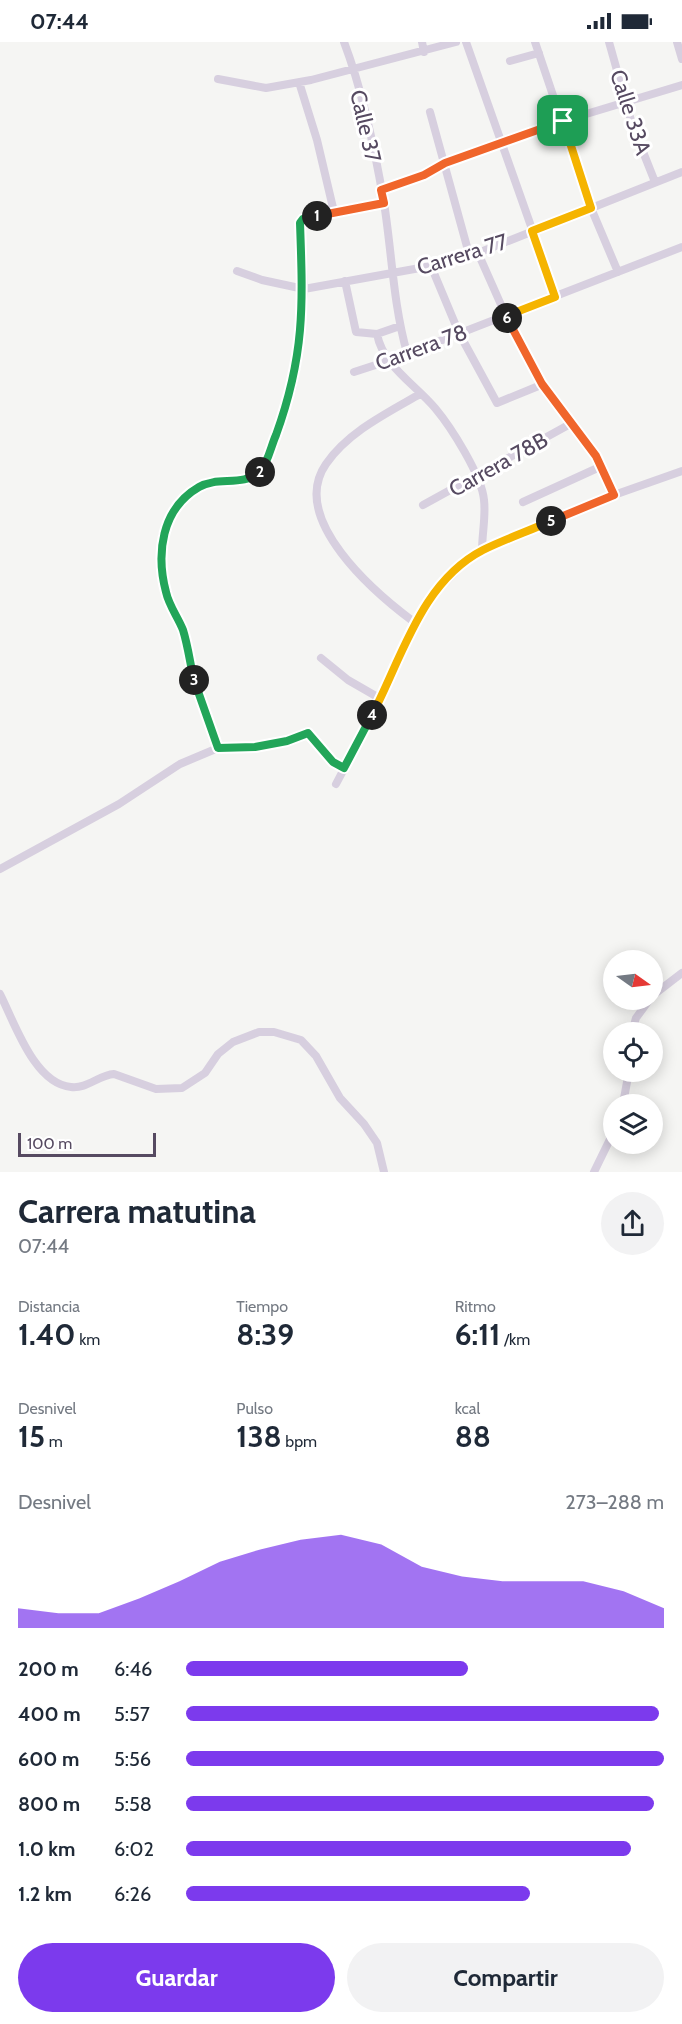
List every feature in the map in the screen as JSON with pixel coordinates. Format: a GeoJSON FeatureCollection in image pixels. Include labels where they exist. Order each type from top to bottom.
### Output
{"type":"FeatureCollection","features":[{"type":"Feature","properties":{"kind":"street","name":"Calle 37"},"geometry":{"type":"LineString","coordinates":[[344,42],[353,67],[384,203],[391,273],[407,353]]}},
{"type":"Feature","properties":{"kind":"street"},"geometry":{"type":"LineString","coordinates":[[422,42],[424,52]]}},
{"type":"Feature","properties":{"kind":"street"},"geometry":{"type":"LineString","coordinates":[[218,79],[266,87],[299,82],[456,42]]}},
{"type":"Feature","properties":{"kind":"street"},"geometry":{"type":"LineString","coordinates":[[466,42],[555,297]]}},
{"type":"Feature","properties":{"kind":"street"},"geometry":{"type":"LineString","coordinates":[[535,42],[591,208],[618,272]]}},
{"type":"Feature","properties":{"kind":"street","name":"Calle 33A"},"geometry":{"type":"LineString","coordinates":[[609,42],[640,146],[655,182]]}},
{"type":"Feature","properties":{"kind":"street"},"geometry":{"type":"LineString","coordinates":[[677,42],[682,59]]}},
{"type":"Feature","properties":{"kind":"street"},"geometry":{"type":"LineString","coordinates":[[510,61],[539,53]]}},
{"type":"Feature","properties":{"kind":"street"},"geometry":{"type":"LineString","coordinates":[[299,82],[317,140],[334,212]]}},
{"type":"Feature","properties":{"kind":"street"},"geometry":{"type":"LineString","coordinates":[[381,190],[424,175],[445,163],[563,121],[682,85]]}},
{"type":"Feature","properties":{"kind":"street"},"geometry":{"type":"LineString","coordinates":[[430,112],[469,254]]}},
{"type":"Feature","properties":{"kind":"street","name":"Carrera 77"},"geometry":{"type":"LineString","coordinates":[[237,271],[262,280],[304,288],[431,266],[478,253],[682,172]]}},
{"type":"Feature","properties":{"kind":"street"},"geometry":{"type":"LineString","coordinates":[[218,748],[196,691],[182,629],[166,594],[161,563],[162,536],[172,515],[188,494],[202,485],[250,480],[262,470],[292,389],[301,335],[304,288],[301,220],[384,203]]}},
{"type":"Feature","properties":{"kind":"street","name":"Carrera 78"},"geometry":{"type":"LineString","coordinates":[[357,370],[391,360],[682,247]]}},
{"type":"Feature","properties":{"kind":"street"},"geometry":{"type":"LineString","coordinates":[[478,253],[506,316],[542,384],[602,466],[614,495]]}},
{"type":"Feature","properties":{"kind":"street"},"geometry":{"type":"LineString","coordinates":[[431,266],[459,333],[497,403],[542,384]]}},
{"type":"Feature","properties":{"kind":"street"},"geometry":{"type":"LineString","coordinates":[[345,281],[354,328],[359,333],[377,334],[400,326]]}},
{"type":"Feature","properties":{"kind":"street"},"geometry":{"type":"LineString","coordinates":[[377,334],[382,352],[435,408],[476,476],[484,500],[482,550]]}},
{"type":"Feature","properties":{"kind":"street"},"geometry":{"type":"LineString","coordinates":[[414,622],[356,572],[331,538],[321,518],[317,500],[318,480],[325,465],[336,452],[371,423],[420,393]]}},
{"type":"Feature","properties":{"kind":"street","name":"Carrera 78B"},"geometry":{"type":"LineString","coordinates":[[423,505],[572,423]]}},
{"type":"Feature","properties":{"kind":"street"},"geometry":{"type":"LineString","coordinates":[[523,502],[602,466]]}},
{"type":"Feature","properties":{"kind":"street"},"geometry":{"type":"LineString","coordinates":[[336,784],[381,699],[414,622],[439,589],[463,564],[482,550],[614,495],[682,471]]}},
{"type":"Feature","properties":{"kind":"street"},"geometry":{"type":"LineString","coordinates":[[321,658],[348,680],[381,699]]}},
{"type":"Feature","properties":{"kind":"street"},"geometry":{"type":"LineString","coordinates":[[0,869],[119,804],[180,764],[218,748],[255,747],[287,741],[308,733],[333,762],[344,768]]}},
{"type":"Feature","properties":{"kind":"street"},"geometry":{"type":"LineString","coordinates":[[663,988],[682,973]]}},
{"type":"Feature","properties":{"kind":"street"},"geometry":{"type":"LineString","coordinates":[[0,994],[22,1044],[39,1067],[58,1082],[70,1087],[85,1086],[107,1074],[114,1074],[156,1089],[182,1088],[205,1073],[218,1054],[232,1042],[259,1032],[274,1032],[301,1040],[316,1056],[340,1098],[364,1124],[377,1143],[384,1172]]}},
{"type":"Feature","properties":{"kind":"street"},"geometry":{"type":"LineString","coordinates":[[594,1172],[603,1154]]}},
{"type":"Feature","properties":{"kind":"route"},"geometry":{"type":"LineString","coordinates":[[563,121],[591,208],[532,231],[555,297],[506,316],[542,384],[596,456],[614,495],[482,550],[463,564],[439,589],[414,622],[381,699],[344,768],[333,762],[308,733],[300,734],[287,741],[255,747],[218,748],[196,691],[182,629],[166,594],[161,563],[162,536],[172,515],[188,494],[202,485],[250,480],[262,470],[292,389],[297,364],[304,288],[301,220],[384,203],[381,190],[424,175],[445,163],[563,121]]}}]}
